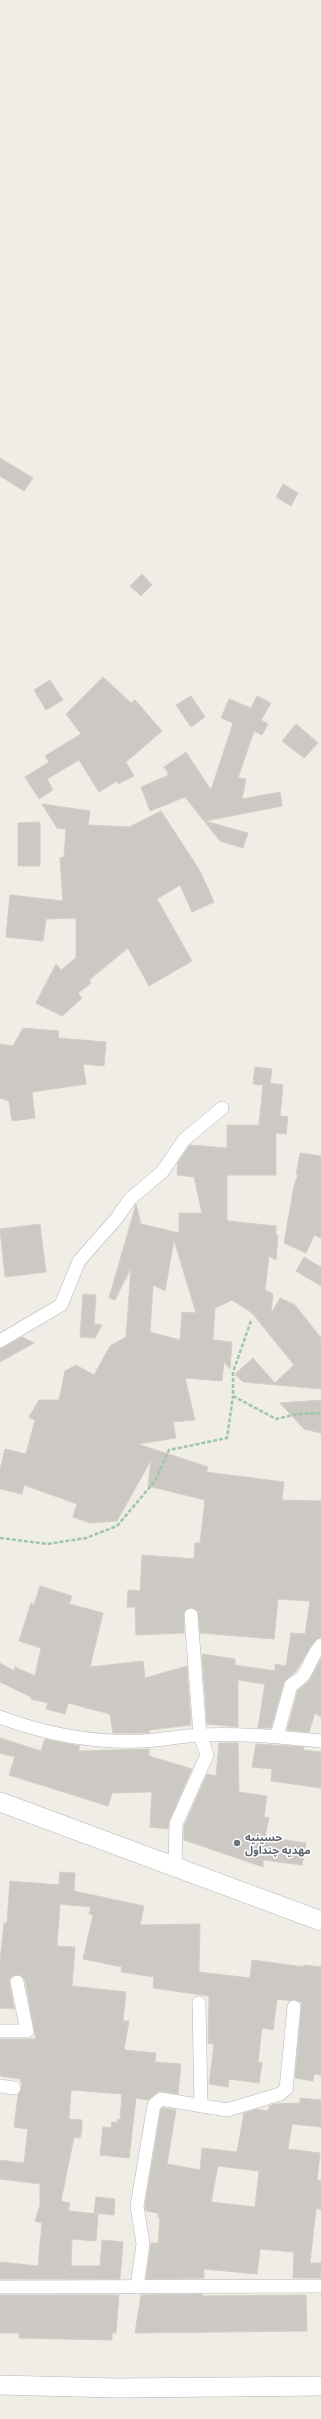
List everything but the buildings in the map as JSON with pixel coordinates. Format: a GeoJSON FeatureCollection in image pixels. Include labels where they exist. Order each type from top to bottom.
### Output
{"type":"FeatureCollection","features":[{"type":"Feature","properties":{"kind":"main road"},"geometry":{"type":"LineString","coordinates":[[0,1802],[321,1921]]}},
{"type":"Feature","properties":{"kind":"main road"},"geometry":{"type":"LineString","coordinates":[[0,2385],[115,2388],[321,2386]]}},
{"type":"Feature","properties":{"kind":"street"},"geometry":{"type":"LineString","coordinates":[[0,1341],[61,1306],[79,1261],[130,1199],[162,1172],[184,1140],[222,1108]]}},
{"type":"Feature","properties":{"kind":"street"},"geometry":{"type":"LineString","coordinates":[[175,1868],[176,1824],[207,1755],[200,1735],[191,1616]]}},
{"type":"Feature","properties":{"kind":"street"},"geometry":{"type":"LineString","coordinates":[[276,1736],[291,1686],[304,1678],[314,1653],[321,1645]]}},
{"type":"Feature","properties":{"kind":"street"},"geometry":{"type":"LineString","coordinates":[[0,1717],[34,1730],[111,1741],[143,1741],[200,1735],[276,1736],[321,1741]]}},
{"type":"Feature","properties":{"kind":"street"},"geometry":{"type":"LineString","coordinates":[[0,2031],[27,2031],[17,1982]]}},
{"type":"Feature","properties":{"kind":"street"},"geometry":{"type":"LineString","coordinates":[[199,2003],[201,2106]]}},
{"type":"Feature","properties":{"kind":"street"},"geometry":{"type":"LineString","coordinates":[[137,2287],[143,2244],[137,2206],[154,2105],[161,2099],[227,2110],[280,2094],[286,2089],[294,2007]]}},
{"type":"Feature","properties":{"kind":"street"},"geometry":{"type":"LineString","coordinates":[[0,2086],[14,2088]]}},
{"type":"Feature","properties":{"kind":"street"},"geometry":{"type":"LineString","coordinates":[[0,2287],[321,2286]]}},
{"type":"Feature","properties":{"kind":"path"},"geometry":{"type":"LineString","coordinates":[[0,1538],[47,1544],[86,1538],[118,1526],[155,1481],[169,1450],[227,1438],[233,1396],[232,1372],[251,1321]]}},
{"type":"Feature","properties":{"kind":"path"},"geometry":{"type":"LineString","coordinates":[[233,1396],[276,1419],[298,1414],[321,1413]]}},
{"type":"Feature","properties":{"kind":"place","name":"حسینیه مهدیه چنداول"},"geometry":{"type":"Point","coordinates":[237,1843]}}]}
